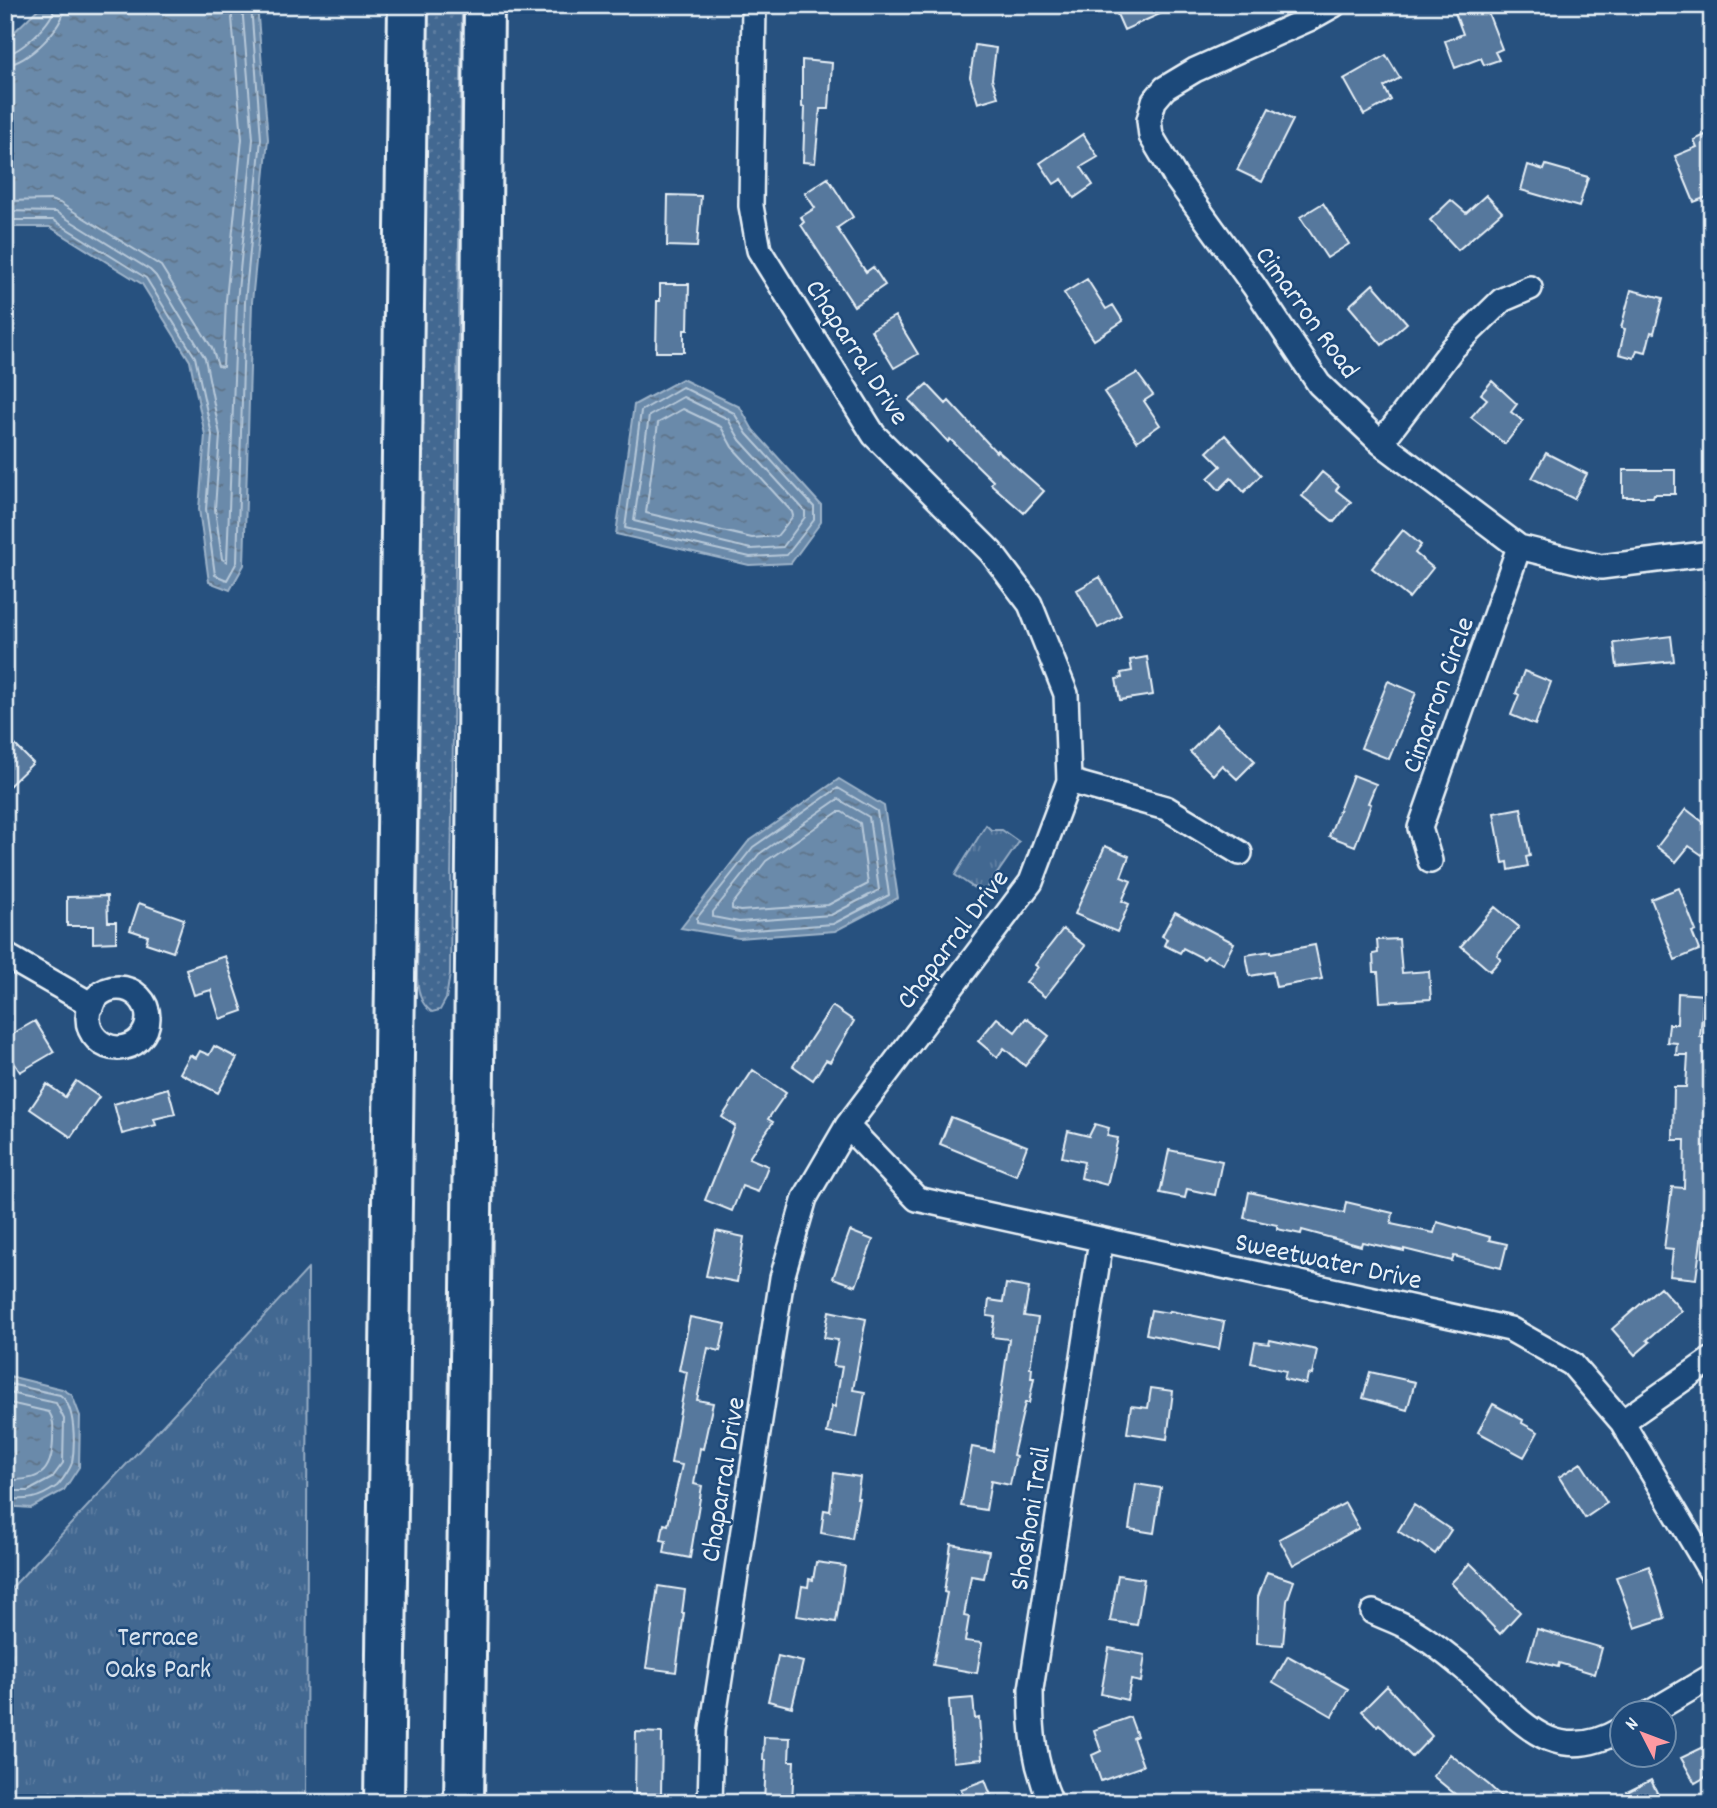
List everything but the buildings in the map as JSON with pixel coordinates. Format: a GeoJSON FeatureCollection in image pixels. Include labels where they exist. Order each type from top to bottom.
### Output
{"type":"FeatureCollection","features":[{"type":"Feature","properties":{"kind":"highway"},"geometry":{"type":"LineString","coordinates":[[384,1803],[408,5]]}},
{"type":"Feature","properties":{"kind":"highway"},"geometry":{"type":"LineString","coordinates":[[464,1803],[475,1018],[484,5]]}},
{"type":"Feature","properties":{"kind":"street","name":"Chaparral Drive"},"geometry":{"type":"LineString","coordinates":[[710,1803],[712,1730],[782,1278],[805,1198],[847,1126],[1031,882],[1069,781],[1066,694],[1030,604],[991,551],[874,435],[759,250],[751,206],[754,5]]}},
{"type":"Feature","properties":{"kind":"street"},"geometry":{"type":"LineString","coordinates":[[1290,5],[1309,19]]}},
{"type":"Feature","properties":{"kind":"street","name":"Cimarron Road"},"geometry":{"type":"LineString","coordinates":[[1334,5],[1195,70],[1165,88],[1154,101],[1149,120],[1151,136],[1176,178],[1254,286],[1319,384],[1381,443],[1520,547],[1601,567],[1712,553]]}},
{"type":"Feature","properties":{"kind":"street"},"geometry":{"type":"LineString","coordinates":[[1381,443],[1453,348],[1503,300],[1530,288]]}},
{"type":"Feature","properties":{"kind":"street","name":"Cimarron Circle"},"geometry":{"type":"LineString","coordinates":[[1430,860],[1420,828],[1520,547]]}},
{"type":"Feature","properties":{"kind":"street"},"geometry":{"type":"LineString","coordinates":[[1069,781],[1166,808],[1240,853]]}},
{"type":"Feature","properties":{"kind":"street"},"geometry":{"type":"LineString","coordinates":[[5,955],[92,1005]]}},
{"type":"Feature","properties":{"kind":"street","name":"Sweetwater Drive"},"geometry":{"type":"LineString","coordinates":[[847,1126],[917,1199],[1510,1329],[1572,1364],[1622,1422],[1712,1574]]}},
{"type":"Feature","properties":{"kind":"street","name":"Shoshoni Trail"},"geometry":{"type":"LineString","coordinates":[[1051,1803],[1039,1775],[1031,1733],[1031,1689],[1101,1241]]}},
{"type":"Feature","properties":{"kind":"street"},"geometry":{"type":"LineString","coordinates":[[1622,1422],[1712,1359]]}},
{"type":"Feature","properties":{"kind":"street"},"geometry":{"type":"LineString","coordinates":[[1373,1612],[1408,1627],[1462,1666],[1525,1727],[1567,1745],[1608,1737]]}},
{"type":"Feature","properties":{"kind":"street"},"geometry":{"type":"LineString","coordinates":[[1670,1700],[1712,1676]]}},
{"type":"Feature","properties":{"kind":"green space"},"geometry":{"type":"Polygon","coordinates":[[[427,5],[462,5],[450,974],[446,999],[440,1010],[432,1012],[420,997],[417,977],[427,5]]]}},
{"type":"Feature","properties":{"kind":"green space"},"geometry":{"type":"Polygon","coordinates":[[[986,825],[991,830],[1002,830],[1019,842],[983,894],[955,875],[986,825]]]}},
{"type":"Feature","properties":{"kind":"green space","name":"Terrace Oaks Park"},"geometry":{"type":"Polygon","coordinates":[[[308,1269],[306,1803],[5,1803],[5,1595],[308,1269]]]}},
{"type":"Feature","properties":{"kind":"water"},"geometry":{"type":"Polygon","coordinates":[[[42,5],[257,5],[268,139],[252,302],[244,565],[230,590],[209,582],[199,509],[205,435],[190,361],[142,284],[50,227],[5,227],[5,41],[42,5]]]}},
{"type":"Feature","properties":{"kind":"water"},"geometry":{"type":"Polygon","coordinates":[[[682,379],[740,407],[753,430],[821,505],[821,522],[791,563],[749,565],[616,534],[634,405],[682,379]]]}},
{"type":"Feature","properties":{"kind":"water"},"geometry":{"type":"Polygon","coordinates":[[[839,779],[884,806],[898,898],[835,931],[739,938],[681,928],[748,842],[839,779]]]}},
{"type":"Feature","properties":{"kind":"water"},"geometry":{"type":"Polygon","coordinates":[[[5,1375],[62,1389],[72,1395],[80,1416],[79,1467],[64,1490],[31,1508],[5,1506],[5,1375]]]}}]}
